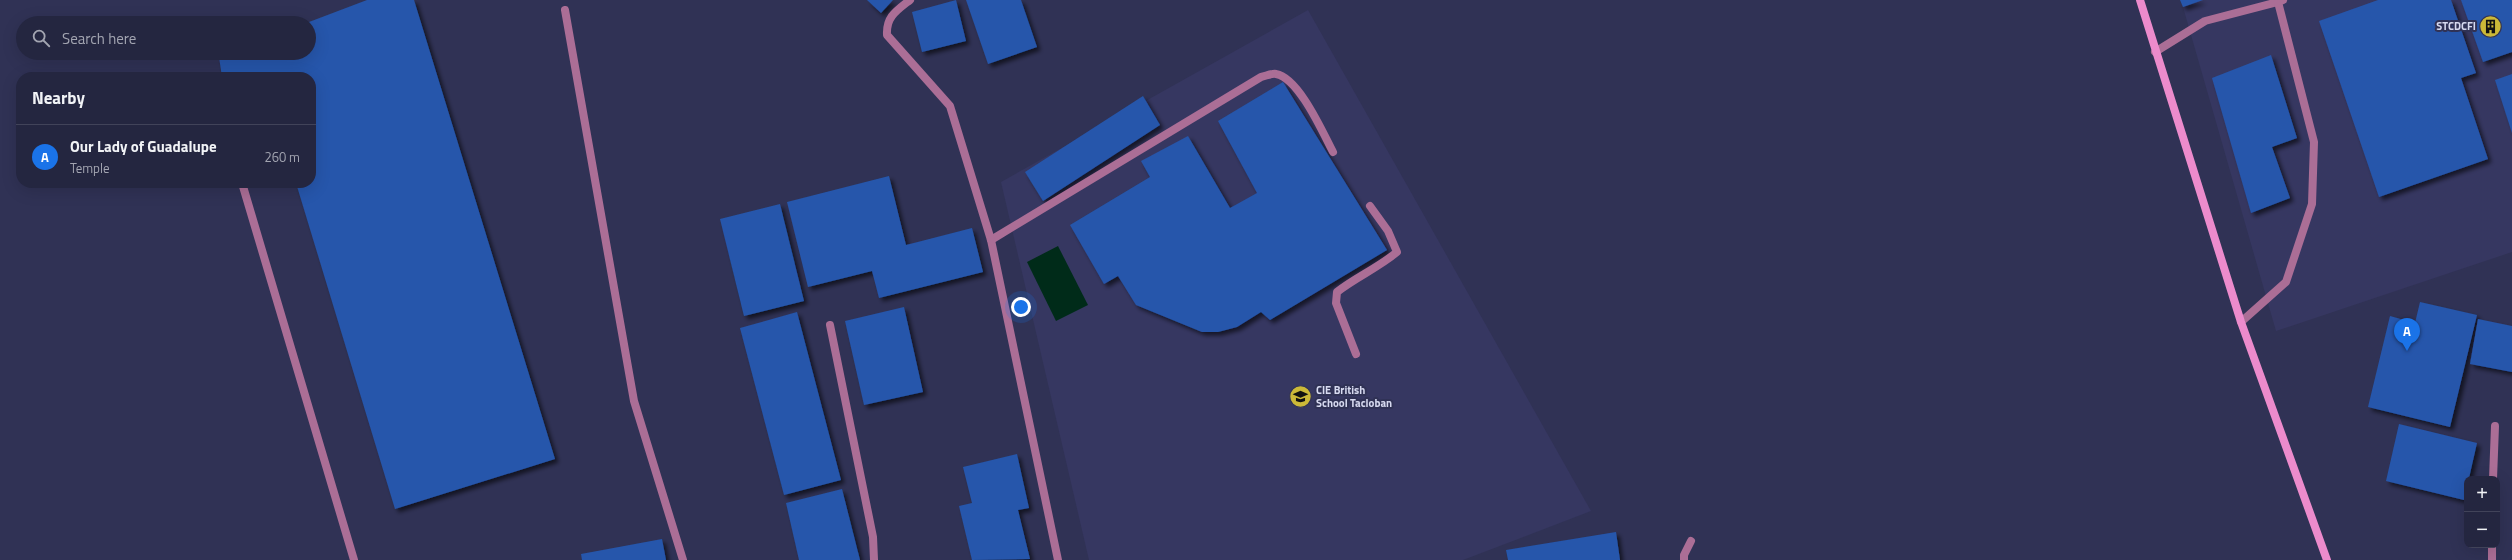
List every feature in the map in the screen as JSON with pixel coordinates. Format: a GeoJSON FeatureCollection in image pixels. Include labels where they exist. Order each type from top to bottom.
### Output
{"type":"FeatureCollection","features":[{"type":"Feature","properties":{"kind":"street"},"geometry":{"type":"LineString","coordinates":[[910,0],[890,16],[886,25],[887,35],[950,106],[991,240],[1058,560]]}},
{"type":"Feature","properties":{"kind":"street"},"geometry":{"type":"LineString","coordinates":[[2140,0],[2240,322],[2328,560]]}},
{"type":"Feature","properties":{"kind":"street"},"geometry":{"type":"LineString","coordinates":[[2155,52],[2205,21],[2281,1],[2314,142],[2312,204],[2286,282],[2240,322]]}},
{"type":"Feature","properties":{"kind":"street"},"geometry":{"type":"LineString","coordinates":[[565,10],[634,401],[683,560]]}},
{"type":"Feature","properties":{"kind":"street"},"geometry":{"type":"LineString","coordinates":[[991,240],[1261,77],[1275,73],[1282,76],[1297,88],[1333,152]]}},
{"type":"Feature","properties":{"kind":"street"},"geometry":{"type":"LineString","coordinates":[[243,188],[354,560]]}},
{"type":"Feature","properties":{"kind":"street"},"geometry":{"type":"LineString","coordinates":[[1356,354],[1336,303],[1336,292],[1350,281],[1384,263],[1397,252],[1388,231],[1370,206]]}},
{"type":"Feature","properties":{"kind":"street"},"geometry":{"type":"LineString","coordinates":[[830,324],[873,537],[874,560]]}},
{"type":"Feature","properties":{"kind":"street"},"geometry":{"type":"LineString","coordinates":[[2494,476],[2495,426]]}},
{"type":"Feature","properties":{"kind":"street"},"geometry":{"type":"LineString","coordinates":[[1684,560],[1684,555],[1691,541]]}},
{"type":"Feature","properties":{"kind":"street"},"geometry":{"type":"LineString","coordinates":[[2492,548],[2492,560]]}},
{"type":"Feature","properties":{"kind":"shaded area"},"geometry":{"type":"Polygon","coordinates":[[[2181,0],[2512,0],[2512,252],[2276,331],[2181,0]]]}},
{"type":"Feature","properties":{"kind":"shaded area"},"geometry":{"type":"Polygon","coordinates":[[[1308,10],[1591,511],[1463,560],[1089,560],[1001,182],[1308,10]]]}},
{"type":"Feature","properties":{"kind":"shaded area"},"geometry":{"type":"Polygon","coordinates":[[[1058,246],[1088,305],[1056,321],[1027,262],[1058,246]]]}},
{"type":"Feature","properties":{"kind":"building"},"geometry":{"type":"Polygon","coordinates":[[[367,0],[414,0],[555,459],[395,509],[298,188],[316,188],[316,72],[221,72],[219,60],[316,60],[316,19],[367,0]]]}},
{"type":"Feature","properties":{"kind":"building"},"geometry":{"type":"Polygon","coordinates":[[[867,0],[893,0],[881,13],[867,0]]]}},
{"type":"Feature","properties":{"kind":"building"},"geometry":{"type":"Polygon","coordinates":[[[956,0],[966,41],[922,52],[912,12],[956,0]]]}},
{"type":"Feature","properties":{"kind":"building"},"geometry":{"type":"Polygon","coordinates":[[[966,0],[1021,0],[1037,47],[988,64],[966,0]]]}},
{"type":"Feature","properties":{"kind":"building"},"geometry":{"type":"Polygon","coordinates":[[[2180,0],[2203,0],[2183,7],[2180,0]]]}},
{"type":"Feature","properties":{"kind":"building"},"geometry":{"type":"Polygon","coordinates":[[[2378,0],[2451,0],[2476,73],[2461,78],[2488,159],[2379,197],[2319,21],[2378,0]]]}},
{"type":"Feature","properties":{"kind":"building","name":"STCDCFI"},"geometry":{"type":"Polygon","coordinates":[[[2461,0],[2512,0],[2512,52],[2483,62],[2461,0]]]}},
{"type":"Feature","properties":{"kind":"building"},"geometry":{"type":"Polygon","coordinates":[[[2271,55],[2297,138],[2272,147],[2290,198],[2251,213],[2212,78],[2271,55]]]}},
{"type":"Feature","properties":{"kind":"building"},"geometry":{"type":"Polygon","coordinates":[[[2512,74],[2512,133],[2495,80],[2512,74]]]}},
{"type":"Feature","properties":{"kind":"building"},"geometry":{"type":"Polygon","coordinates":[[[1283,82],[1387,250],[1270,320],[1261,312],[1237,327],[1218,332],[1202,332],[1136,305],[1118,276],[1104,284],[1070,225],[1150,177],[1141,161],[1188,136],[1230,208],[1257,193],[1218,121],[1283,82]]]}},
{"type":"Feature","properties":{"kind":"building"},"geometry":{"type":"Polygon","coordinates":[[[1143,96],[1160,125],[1043,201],[1025,172],[1143,96]]]}},
{"type":"Feature","properties":{"kind":"building"},"geometry":{"type":"Polygon","coordinates":[[[889,176],[906,245],[972,228],[983,272],[879,298],[872,271],[808,287],[787,202],[889,176]]]}},
{"type":"Feature","properties":{"kind":"building"},"geometry":{"type":"Polygon","coordinates":[[[780,204],[804,301],[744,316],[720,219],[780,204]]]}},
{"type":"Feature","properties":{"kind":"building"},"geometry":{"type":"Polygon","coordinates":[[[2420,302],[2477,315],[2450,427],[2368,407],[2390,316],[2415,323],[2420,302]]]}},
{"type":"Feature","properties":{"kind":"building"},"geometry":{"type":"Polygon","coordinates":[[[904,307],[923,392],[864,405],[845,321],[904,307]]]}},
{"type":"Feature","properties":{"kind":"building"},"geometry":{"type":"Polygon","coordinates":[[[797,312],[841,480],[784,495],[740,328],[797,312]]]}},
{"type":"Feature","properties":{"kind":"building"},"geometry":{"type":"Polygon","coordinates":[[[2478,319],[2512,326],[2512,372],[2470,364],[2478,319]]]}},
{"type":"Feature","properties":{"kind":"building"},"geometry":{"type":"Polygon","coordinates":[[[2399,424],[2477,443],[2469,476],[2464,476],[2464,500],[2386,481],[2399,424]]]}},
{"type":"Feature","properties":{"kind":"building"},"geometry":{"type":"Polygon","coordinates":[[[1017,454],[1029,508],[1018,510],[1030,559],[972,560],[959,506],[972,503],[963,467],[1017,454]]]}},
{"type":"Feature","properties":{"kind":"building"},"geometry":{"type":"Polygon","coordinates":[[[842,489],[860,560],[799,560],[786,503],[842,489]]]}},
{"type":"Feature","properties":{"kind":"building"},"geometry":{"type":"Polygon","coordinates":[[[1616,532],[1620,560],[1508,560],[1506,550],[1616,532]]]}},
{"type":"Feature","properties":{"kind":"building"},"geometry":{"type":"Polygon","coordinates":[[[662,539],[666,560],[582,560],[581,554],[662,539]]]}},
{"type":"Feature","properties":{"kind":"place","name":"STCDCFI"},"geometry":{"type":"Point","coordinates":[2491,26]}},
{"type":"Feature","properties":{"kind":"place","name":"Our Lady of Guadalupe"},"geometry":{"type":"Point","coordinates":[2407,351]}},
{"type":"Feature","properties":{"kind":"place","name":"CIE British School Tacloban"},"geometry":{"type":"Point","coordinates":[1300,396]}}]}
